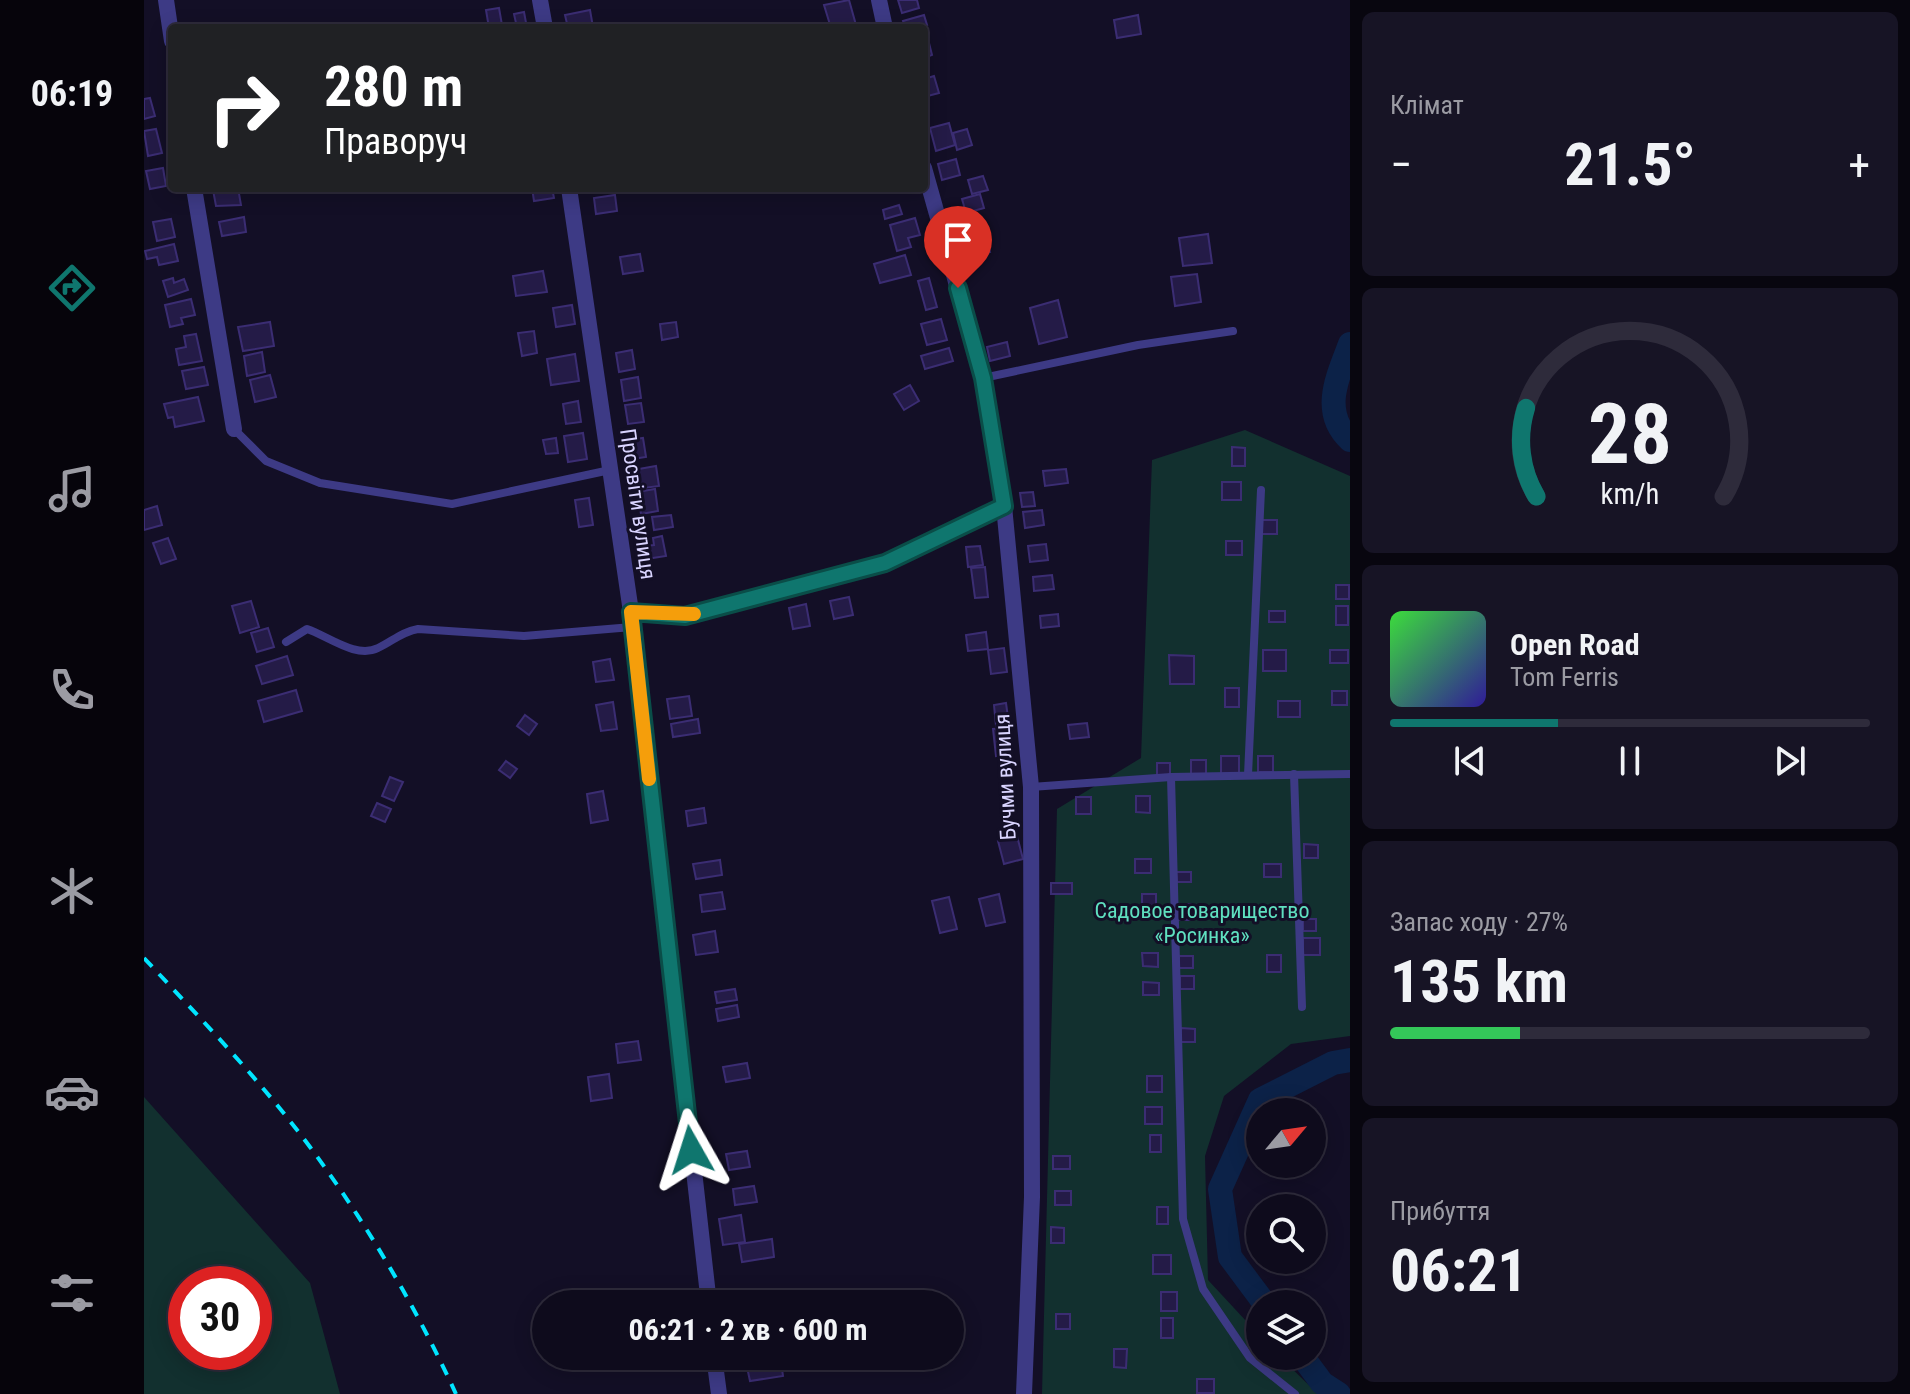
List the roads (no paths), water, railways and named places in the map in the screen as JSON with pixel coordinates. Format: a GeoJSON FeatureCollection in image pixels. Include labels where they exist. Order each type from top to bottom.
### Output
{"type":"FeatureCollection","features":[{"type":"Feature","properties":{"kind":"street"},"geometry":{"type":"LineString","coordinates":[[166,0],[170,24]]}},
{"type":"Feature","properties":{"kind":"street"},"geometry":{"type":"LineString","coordinates":[[540,0],[544,24]]}},
{"type":"Feature","properties":{"kind":"street"},"geometry":{"type":"LineString","coordinates":[[879,0],[884,24]]}},
{"type":"Feature","properties":{"kind":"street","name":"Бучми вулиця"},"geometry":{"type":"LineString","coordinates":[[928,182],[983,378],[1004,506],[1031,787],[1032,1197],[1024,1394]]}},
{"type":"Feature","properties":{"kind":"street"},"geometry":{"type":"LineString","coordinates":[[195,192],[234,429]]}},
{"type":"Feature","properties":{"kind":"street","name":"Просвіти вулиця"},"geometry":{"type":"LineString","coordinates":[[570,192],[632,619],[707,1290]]}},
{"type":"Feature","properties":{"kind":"street"},"geometry":{"type":"LineString","coordinates":[[716,1370],[719,1394]]}},
{"type":"Feature","properties":{"kind":"lane"},"geometry":{"type":"LineString","coordinates":[[983,378],[1138,345],[1233,331]]}},
{"type":"Feature","properties":{"kind":"lane"},"geometry":{"type":"LineString","coordinates":[[234,429],[266,461],[320,483],[452,504],[612,470]]}},
{"type":"Feature","properties":{"kind":"lane"},"geometry":{"type":"LineString","coordinates":[[1248,775],[1261,490]]}},
{"type":"Feature","properties":{"kind":"lane"},"geometry":{"type":"LineString","coordinates":[[286,642],[307,629],[359,652],[376,649],[403,631],[418,629],[524,636],[632,619],[685,616],[885,563],[1004,506]]}},
{"type":"Feature","properties":{"kind":"lane"},"geometry":{"type":"LineString","coordinates":[[1294,774],[1302,1007]]}},
{"type":"Feature","properties":{"kind":"lane"},"geometry":{"type":"LineString","coordinates":[[1031,787],[1171,777],[1350,774]]}},
{"type":"Feature","properties":{"kind":"lane"},"geometry":{"type":"LineString","coordinates":[[1171,777],[1183,1219],[1203,1289],[1250,1358],[1295,1394]]}},
{"type":"Feature","properties":{"kind":"waterway"},"geometry":{"type":"LineString","coordinates":[[1350,344],[1334,394],[1336,418],[1350,440]]}},
{"type":"Feature","properties":{"kind":"waterway"},"geometry":{"type":"LineString","coordinates":[[1255,1290],[1230,1257],[1220,1189],[1260,1100],[1333,1063],[1350,1060]]}},
{"type":"Feature","properties":{"kind":"waterway"},"geometry":{"type":"LineString","coordinates":[[1312,1370],[1322,1383],[1339,1394]]}},
{"type":"Feature","properties":{"kind":"railway"},"geometry":{"type":"LineString","coordinates":[[144,958],[251,1074],[331,1176],[389,1267],[456,1394]]}},
{"type":"Feature","properties":{"kind":"park label","name":"Садовое товарищество «Росинка»"},"geometry":{"type":"Point","coordinates":[1202,922]}}]}
